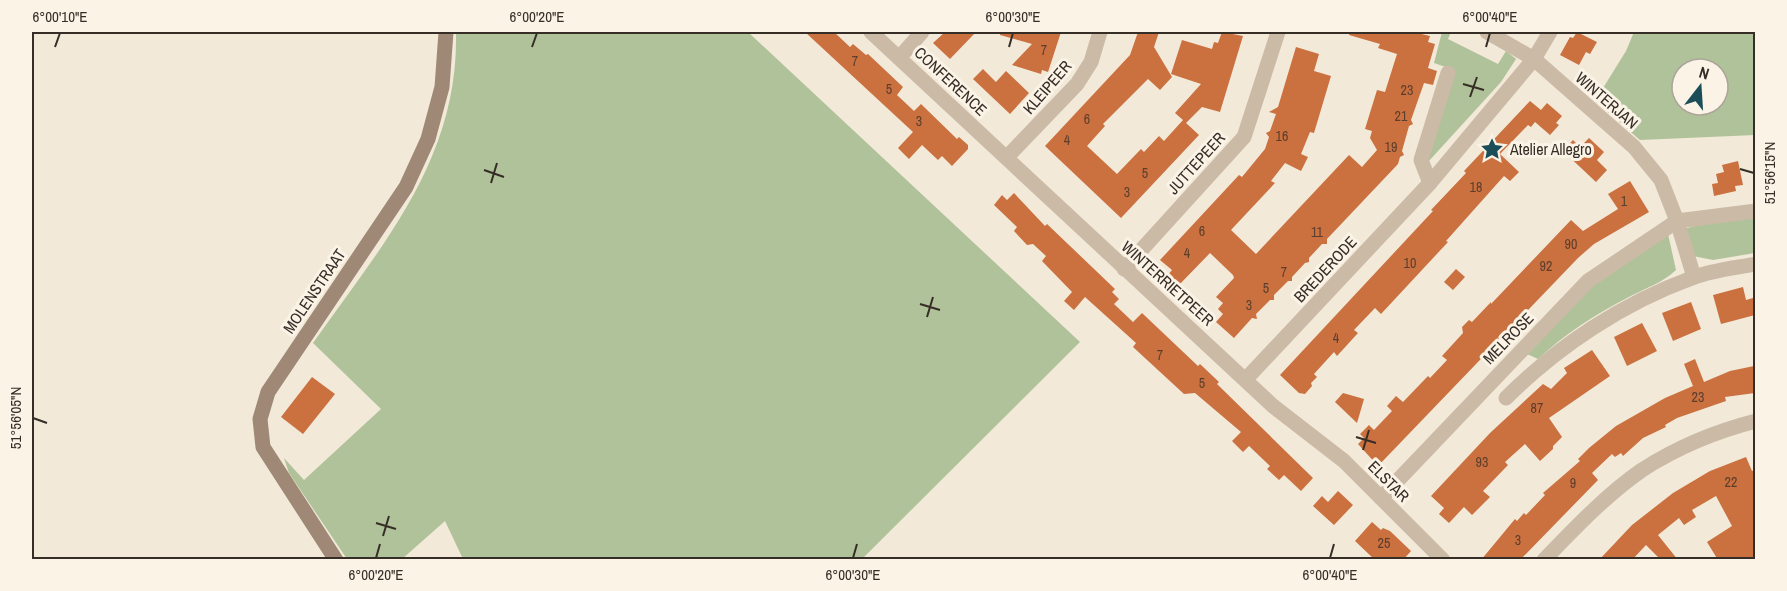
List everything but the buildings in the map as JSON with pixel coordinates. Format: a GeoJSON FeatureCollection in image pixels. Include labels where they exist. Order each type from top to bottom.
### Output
{"type":"FeatureCollection","features":[{"type":"Feature","properties":{"kind":"street","name":"MOLENSTRAAT"},"geometry":{"type":"LineString","coordinates":[[336,560],[271,462],[263,447],[260,419],[268,392],[406,187],[428,139],[442,87],[446,32]]}},
{"type":"Feature","properties":{"kind":"street","name":"CONFERENCE"},"geometry":{"type":"LineString","coordinates":[[871,32],[1007,158]]}},
{"type":"Feature","properties":{"kind":"street"},"geometry":{"type":"LineString","coordinates":[[899,58],[922,32]]}},
{"type":"Feature","properties":{"kind":"street","name":"KLEIPEER"},"geometry":{"type":"LineString","coordinates":[[1007,158],[1077,84],[1091,62],[1100,32]]}},
{"type":"Feature","properties":{"kind":"street","name":"JUTTEPEER"},"geometry":{"type":"LineString","coordinates":[[1124,268],[1244,137],[1278,32]]}},
{"type":"Feature","properties":{"kind":"street","name":"WINTERJAN"},"geometry":{"type":"LineString","coordinates":[[1486,32],[1534,59],[1634,147],[1661,180],[1677,221]]}},
{"type":"Feature","properties":{"kind":"street","name":"BREDERODE"},"geometry":{"type":"LineString","coordinates":[[1246,380],[1430,183],[1534,59],[1550,32]]}},
{"type":"Feature","properties":{"kind":"street"},"geometry":{"type":"LineString","coordinates":[[1430,183],[1421,160],[1448,73]]}},
{"type":"Feature","properties":{"kind":"street","name":"WINTERRIETPEER"},"geometry":{"type":"LineString","coordinates":[[1007,158],[1305,434]]}},
{"type":"Feature","properties":{"kind":"street","name":"MELROSE"},"geometry":{"type":"LineString","coordinates":[[1380,498],[1588,280],[1677,221],[1755,211]]}},
{"type":"Feature","properties":{"kind":"street"},"geometry":{"type":"LineString","coordinates":[[1677,221],[1694,277]]}},
{"type":"Feature","properties":{"kind":"street"},"geometry":{"type":"LineString","coordinates":[[1506,398],[1537,367],[1606,320],[1694,277],[1755,264]]}},
{"type":"Feature","properties":{"kind":"street"},"geometry":{"type":"LineString","coordinates":[[1544,560],[1598,506],[1643,470],[1722,430],[1755,421]]}},
{"type":"Feature","properties":{"kind":"street","name":"ELSTAR"},"geometry":{"type":"LineString","coordinates":[[1305,434],[1344,461],[1443,560]]}},
{"type":"Feature","properties":{"kind":"green space"},"geometry":{"type":"Polygon","coordinates":[[[456,32],[748,32],[1080,342],[862,559],[463,559],[445,521],[402,559],[347,559],[289,473],[284,458],[304,480],[381,409],[313,343],[389,235],[412,198],[430,160],[445,120],[454,78],[456,32]]]}},
{"type":"Feature","properties":{"kind":"green space"},"geometry":{"type":"Polygon","coordinates":[[[1442,32],[1451,32],[1448,39],[1498,64],[1506,51],[1516,59],[1501,82],[1428,162],[1451,69],[1434,63],[1442,32]]]}},
{"type":"Feature","properties":{"kind":"green space"},"geometry":{"type":"Polygon","coordinates":[[[1634,32],[1755,32],[1755,135],[1640,140],[1595,101],[1626,51],[1634,32]]]}},
{"type":"Feature","properties":{"kind":"green space"},"geometry":{"type":"Polygon","coordinates":[[[1755,218],[1755,253],[1713,260],[1693,256],[1684,229],[1708,222],[1755,218]]]}},
{"type":"Feature","properties":{"kind":"green space"},"geometry":{"type":"Polygon","coordinates":[[[1668,234],[1676,270],[1671,275],[1591,318],[1538,359],[1527,354],[1588,289],[1668,234]]]}},
{"type":"Feature","properties":{"kind":"place","name":"Atelier Allegro"},"geometry":{"type":"Point","coordinates":[1492,149]}}]}
